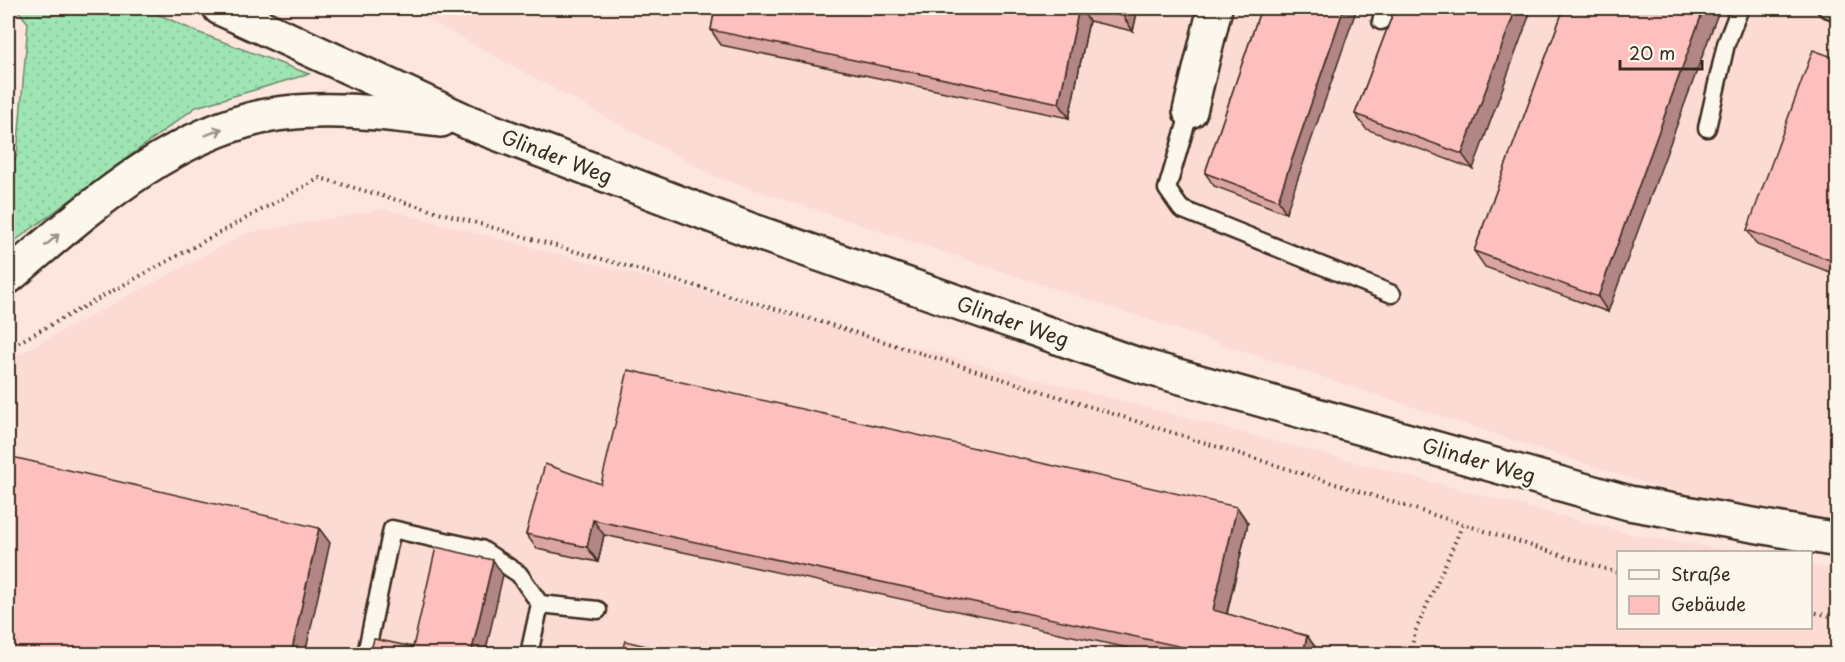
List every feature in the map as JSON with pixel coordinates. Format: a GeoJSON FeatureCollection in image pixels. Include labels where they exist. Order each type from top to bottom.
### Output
{"type":"FeatureCollection","features":[{"type":"Feature","properties":{"kind":"main road","name":"Glinder Weg"},"geometry":{"type":"LineString","coordinates":[[220,8],[470,123],[750,230],[1136,364],[1629,503],[1838,540]]}},
{"type":"Feature","properties":{"kind":"main road"},"geometry":{"type":"LineString","coordinates":[[1190,111],[1215,8]]}},
{"type":"Feature","properties":{"kind":"main road"},"geometry":{"type":"LineString","coordinates":[[8,278],[118,188],[172,153],[208,134],[243,121],[278,114],[317,111],[375,113],[470,123]]}},
{"type":"Feature","properties":{"kind":"lane"},"geometry":{"type":"LineString","coordinates":[[1707,128],[1726,44],[1740,8]]}},
{"type":"Feature","properties":{"kind":"lane"},"geometry":{"type":"LineString","coordinates":[[1826,8],[1838,12]]}},
{"type":"Feature","properties":{"kind":"lane"},"geometry":{"type":"LineString","coordinates":[[1190,111],[1167,189],[1181,209],[1392,294]]}},
{"type":"Feature","properties":{"kind":"lane"},"geometry":{"type":"LineString","coordinates":[[366,654],[392,530],[481,549],[519,574],[540,604],[529,654]]}},
{"type":"Feature","properties":{"kind":"lane"},"geometry":{"type":"LineString","coordinates":[[540,604],[598,610]]}},
{"type":"Feature","properties":{"kind":"path"},"geometry":{"type":"LineString","coordinates":[[8,348],[320,178],[828,324],[1617,573]]}},
{"type":"Feature","properties":{"kind":"path"},"geometry":{"type":"LineString","coordinates":[[1410,654],[1416,632],[1463,524]]}},
{"type":"Feature","properties":{"kind":"path"},"geometry":{"type":"LineString","coordinates":[[1812,612],[1838,617]]}},
{"type":"Feature","properties":{"kind":"shaded area"},"geometry":{"type":"Polygon","coordinates":[[[407,8],[1837,8],[1837,523],[1665,490],[716,177],[407,8]]]}},
{"type":"Feature","properties":{"kind":"shaded area"},"geometry":{"type":"Polygon","coordinates":[[[385,209],[1631,534],[1732,551],[1617,551],[1617,629],[1812,629],[1812,565],[1838,570],[1837,654],[8,654],[8,360],[247,233],[385,209]]]}},
{"type":"Feature","properties":{"kind":"green space"},"geometry":{"type":"Polygon","coordinates":[[[16,8],[145,8],[197,32],[309,74],[196,107],[8,246],[8,177],[17,155],[28,23],[16,8]]]}},
{"type":"Feature","properties":{"kind":"building"},"geometry":{"type":"Polygon","coordinates":[[[715,8],[1079,8],[1059,103],[711,30],[715,8]]]}},
{"type":"Feature","properties":{"kind":"building"},"geometry":{"type":"Polygon","coordinates":[[[1084,8],[1125,8],[1123,16],[1084,8]]]}},
{"type":"Feature","properties":{"kind":"building"},"geometry":{"type":"Polygon","coordinates":[[[1261,8],[1344,8],[1278,200],[1205,173],[1261,8]]]}},
{"type":"Feature","properties":{"kind":"building"},"geometry":{"type":"Polygon","coordinates":[[[1395,8],[1516,8],[1462,154],[1355,114],[1395,8]]]}},
{"type":"Feature","properties":{"kind":"building"},"geometry":{"type":"Polygon","coordinates":[[[1564,8],[1704,8],[1598,297],[1474,251],[1564,8]]]}},
{"type":"Feature","properties":{"kind":"building"},"geometry":{"type":"Polygon","coordinates":[[[1813,50],[1838,59],[1838,263],[1747,230],[1813,50]]]}},
{"type":"Feature","properties":{"kind":"building"},"geometry":{"type":"Polygon","coordinates":[[[628,370],[1237,507],[1213,610],[1307,636],[1303,654],[1205,654],[1206,652],[593,520],[587,547],[526,534],[545,464],[601,484],[628,370]]]}},
{"type":"Feature","properties":{"kind":"building"},"geometry":{"type":"Polygon","coordinates":[[[8,456],[319,528],[291,654],[8,654],[8,456]]]}},
{"type":"Feature","properties":{"kind":"building"},"geometry":{"type":"Polygon","coordinates":[[[436,547],[493,560],[471,654],[370,654],[374,639],[413,647],[436,547]]]}},
{"type":"Feature","properties":{"kind":"building"},"geometry":{"type":"Polygon","coordinates":[[[625,641],[680,654],[621,654],[625,641]]]}}]}
